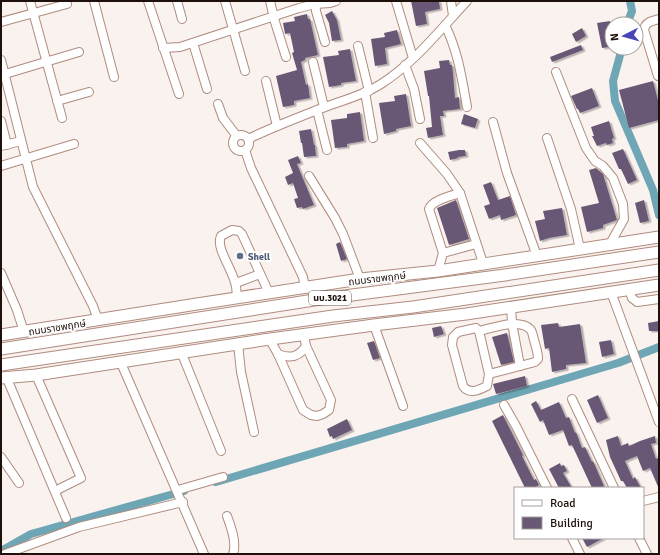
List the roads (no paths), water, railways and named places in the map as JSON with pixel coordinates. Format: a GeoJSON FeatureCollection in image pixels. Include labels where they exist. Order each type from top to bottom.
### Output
{"type":"FeatureCollection","features":[{"type":"Feature","properties":{"kind":"main road","name":"ถนนราชพฤกษ์"},"geometry":{"type":"LineString","coordinates":[[2,334],[24,332],[360,279],[438,271],[659,237]]}},
{"type":"Feature","properties":{"kind":"main road","name":"ถนนราชพฤกษ์"},"geometry":{"type":"LineString","coordinates":[[1,349],[277,306],[505,275],[659,252]]}},
{"type":"Feature","properties":{"kind":"main road","name":"นบ.3021"},"geometry":{"type":"LineString","coordinates":[[1,364],[333,316],[413,307],[659,270]]}},
{"type":"Feature","properties":{"kind":"main road"},"geometry":{"type":"LineString","coordinates":[[277,306],[343,282]]}},
{"type":"Feature","properties":{"kind":"main road"},"geometry":{"type":"LineString","coordinates":[[3,381],[238,344],[466,314],[659,285]]}},
{"type":"Feature","properties":{"kind":"main road"},"geometry":{"type":"LineString","coordinates":[[266,340],[333,316]]}},
{"type":"Feature","properties":{"kind":"street"},"geometry":{"type":"LineString","coordinates":[[30,1],[62,118]]}},
{"type":"Feature","properties":{"kind":"street"},"geometry":{"type":"LineString","coordinates":[[94,1],[114,77]]}},
{"type":"Feature","properties":{"kind":"street"},"geometry":{"type":"LineString","coordinates":[[148,1],[180,94]]}},
{"type":"Feature","properties":{"kind":"street"},"geometry":{"type":"LineString","coordinates":[[177,1],[182,19]]}},
{"type":"Feature","properties":{"kind":"street"},"geometry":{"type":"LineString","coordinates":[[225,1],[245,70]]}},
{"type":"Feature","properties":{"kind":"street"},"geometry":{"type":"LineString","coordinates":[[270,1],[286,57]]}},
{"type":"Feature","properties":{"kind":"street"},"geometry":{"type":"LineString","coordinates":[[163,48],[180,47],[315,3],[330,3],[336,1]]}},
{"type":"Feature","properties":{"kind":"street"},"geometry":{"type":"LineString","coordinates":[[396,1],[413,58]]}},
{"type":"Feature","properties":{"kind":"street"},"geometry":{"type":"LineString","coordinates":[[452,1],[453,16]]}},
{"type":"Feature","properties":{"kind":"street"},"geometry":{"type":"LineString","coordinates":[[248,139],[381,84],[413,58],[467,1]]}},
{"type":"Feature","properties":{"kind":"street"},"geometry":{"type":"LineString","coordinates":[[315,3],[325,42]]}},
{"type":"Feature","properties":{"kind":"street"},"geometry":{"type":"LineString","coordinates":[[1,22],[68,4]]}},
{"type":"Feature","properties":{"kind":"street"},"geometry":{"type":"LineString","coordinates":[[658,76],[644,30],[646,24],[659,19]]}},
{"type":"Feature","properties":{"kind":"street"},"geometry":{"type":"LineString","coordinates":[[445,25],[456,51],[467,107]]}},
{"type":"Feature","properties":{"kind":"street"},"geometry":{"type":"LineString","coordinates":[[193,43],[207,89]]}},
{"type":"Feature","properties":{"kind":"street"},"geometry":{"type":"LineString","coordinates":[[358,46],[367,91],[373,138]]}},
{"type":"Feature","properties":{"kind":"street"},"geometry":{"type":"LineString","coordinates":[[5,74],[79,52]]}},
{"type":"Feature","properties":{"kind":"street"},"geometry":{"type":"LineString","coordinates":[[1,60],[33,186],[98,320]]}},
{"type":"Feature","properties":{"kind":"street"},"geometry":{"type":"LineString","coordinates":[[313,62],[327,150]]}},
{"type":"Feature","properties":{"kind":"street"},"geometry":{"type":"LineString","coordinates":[[405,65],[414,89],[420,120]]}},
{"type":"Feature","properties":{"kind":"street"},"geometry":{"type":"LineString","coordinates":[[556,72],[586,148],[595,161],[603,166],[613,178],[622,204],[624,219],[610,244]]}},
{"type":"Feature","properties":{"kind":"street"},"geometry":{"type":"LineString","coordinates":[[266,81],[277,126]]}},
{"type":"Feature","properties":{"kind":"street"},"geometry":{"type":"LineString","coordinates":[[57,101],[89,92]]}},
{"type":"Feature","properties":{"kind":"street"},"geometry":{"type":"LineString","coordinates":[[218,104],[223,118],[236,135]]}},
{"type":"Feature","properties":{"kind":"street"},"geometry":{"type":"LineString","coordinates":[[1,121],[4,145],[21,141]]}},
{"type":"Feature","properties":{"kind":"street"},"geometry":{"type":"LineString","coordinates":[[492,122],[507,173],[537,256]]}},
{"type":"Feature","properties":{"kind":"street"},"geometry":{"type":"LineString","coordinates":[[243,134],[248,139],[249,145],[245,150],[238,151],[233,147],[232,140],[236,135],[243,134]]}},
{"type":"Feature","properties":{"kind":"street"},"geometry":{"type":"LineString","coordinates":[[547,138],[571,209],[580,249]]}},
{"type":"Feature","properties":{"kind":"street"},"geometry":{"type":"LineString","coordinates":[[420,143],[447,174],[460,193],[484,264]]}},
{"type":"Feature","properties":{"kind":"street"},"geometry":{"type":"LineString","coordinates":[[1,166],[74,144]]}},
{"type":"Feature","properties":{"kind":"street"},"geometry":{"type":"LineString","coordinates":[[245,150],[251,168],[303,277],[305,288]]}},
{"type":"Feature","properties":{"kind":"street"},"geometry":{"type":"LineString","coordinates":[[309,176],[343,234],[360,279]]}},
{"type":"Feature","properties":{"kind":"street"},"geometry":{"type":"LineString","coordinates":[[438,271],[443,253],[429,209],[430,206],[435,203],[460,193]]}},
{"type":"Feature","properties":{"kind":"street"},"geometry":{"type":"LineString","coordinates":[[236,298],[238,293],[236,283],[220,244],[221,236],[232,230],[239,231],[242,234],[269,293]]}},
{"type":"Feature","properties":{"kind":"street"},"geometry":{"type":"LineString","coordinates":[[443,253],[476,244]]}},
{"type":"Feature","properties":{"kind":"street"},"geometry":{"type":"LineString","coordinates":[[1,273],[17,310],[24,332]]}},
{"type":"Feature","properties":{"kind":"street"},"geometry":{"type":"LineString","coordinates":[[236,283],[260,274]]}},
{"type":"Feature","properties":{"kind":"street"},"geometry":{"type":"LineString","coordinates":[[629,290],[632,298],[637,302],[659,299]]}},
{"type":"Feature","properties":{"kind":"street"},"geometry":{"type":"LineString","coordinates":[[611,292],[659,422]]}},
{"type":"Feature","properties":{"kind":"street"},"geometry":{"type":"LineString","coordinates":[[511,307],[512,323],[520,366]]}},
{"type":"Feature","properties":{"kind":"street"},"geometry":{"type":"LineString","coordinates":[[466,314],[469,329]]}},
{"type":"Feature","properties":{"kind":"street"},"geometry":{"type":"LineString","coordinates":[[479,331],[489,374],[488,384],[484,387],[471,391],[465,390],[462,386],[452,345],[453,337],[458,332],[476,328],[479,331],[512,323],[524,325],[532,331],[536,347],[538,359],[535,362],[489,374]]}},
{"type":"Feature","properties":{"kind":"street"},"geometry":{"type":"LineString","coordinates":[[374,325],[403,406]]}},
{"type":"Feature","properties":{"kind":"street"},"geometry":{"type":"LineString","coordinates":[[266,340],[278,354],[303,410],[311,416],[317,416],[324,414],[329,410],[331,400],[306,346],[304,335]]}},
{"type":"Feature","properties":{"kind":"street"},"geometry":{"type":"LineString","coordinates":[[238,344],[241,372],[254,432]]}},
{"type":"Feature","properties":{"kind":"street"},"geometry":{"type":"LineString","coordinates":[[278,354],[286,357],[294,357],[299,355],[306,346]]}},
{"type":"Feature","properties":{"kind":"street"},"geometry":{"type":"LineString","coordinates":[[182,354],[221,451]]}},
{"type":"Feature","properties":{"kind":"street"},"geometry":{"type":"LineString","coordinates":[[121,363],[178,490],[204,554]]}},
{"type":"Feature","properties":{"kind":"street"},"geometry":{"type":"LineString","coordinates":[[31,376],[81,478],[55,491]]}},
{"type":"Feature","properties":{"kind":"street"},"geometry":{"type":"LineString","coordinates":[[3,381],[55,491],[66,518]]}},
{"type":"Feature","properties":{"kind":"street"},"geometry":{"type":"LineString","coordinates":[[572,398],[614,487]]}},
{"type":"Feature","properties":{"kind":"street"},"geometry":{"type":"LineString","coordinates":[[504,405],[546,487]]}},
{"type":"Feature","properties":{"kind":"street"},"geometry":{"type":"LineString","coordinates":[[1,458],[20,483]]}},
{"type":"Feature","properties":{"kind":"street"},"geometry":{"type":"LineString","coordinates":[[178,490],[223,477]]}},
{"type":"Feature","properties":{"kind":"street"},"geometry":{"type":"LineString","coordinates":[[644,501],[659,497]]}},
{"type":"Feature","properties":{"kind":"street"},"geometry":{"type":"LineString","coordinates":[[5,554],[79,527],[182,501]]}},
{"type":"Feature","properties":{"kind":"street"},"geometry":{"type":"LineString","coordinates":[[227,516],[234,540],[233,554]]}},
{"type":"Feature","properties":{"kind":"street"},"geometry":{"type":"LineString","coordinates":[[572,539],[580,554]]}},
{"type":"Feature","properties":{"kind":"street"},"geometry":{"type":"LineString","coordinates":[[640,539],[647,554]]}},
{"type":"Feature","properties":{"kind":"waterway"},"geometry":{"type":"LineString","coordinates":[[630,1],[632,11],[630,16]]}},
{"type":"Feature","properties":{"kind":"waterway"},"geometry":{"type":"LineString","coordinates":[[620,56],[613,81],[615,101],[653,190],[659,215]]}},
{"type":"Feature","properties":{"kind":"waterway"},"geometry":{"type":"LineString","coordinates":[[216,482],[618,363],[659,347]]}},
{"type":"Feature","properties":{"kind":"waterway"},"geometry":{"type":"LineString","coordinates":[[1,551],[31,534],[184,491]]}},
{"type":"Feature","properties":{"kind":"place","name":"Shell"},"geometry":{"type":"Point","coordinates":[240,256]}}]}
